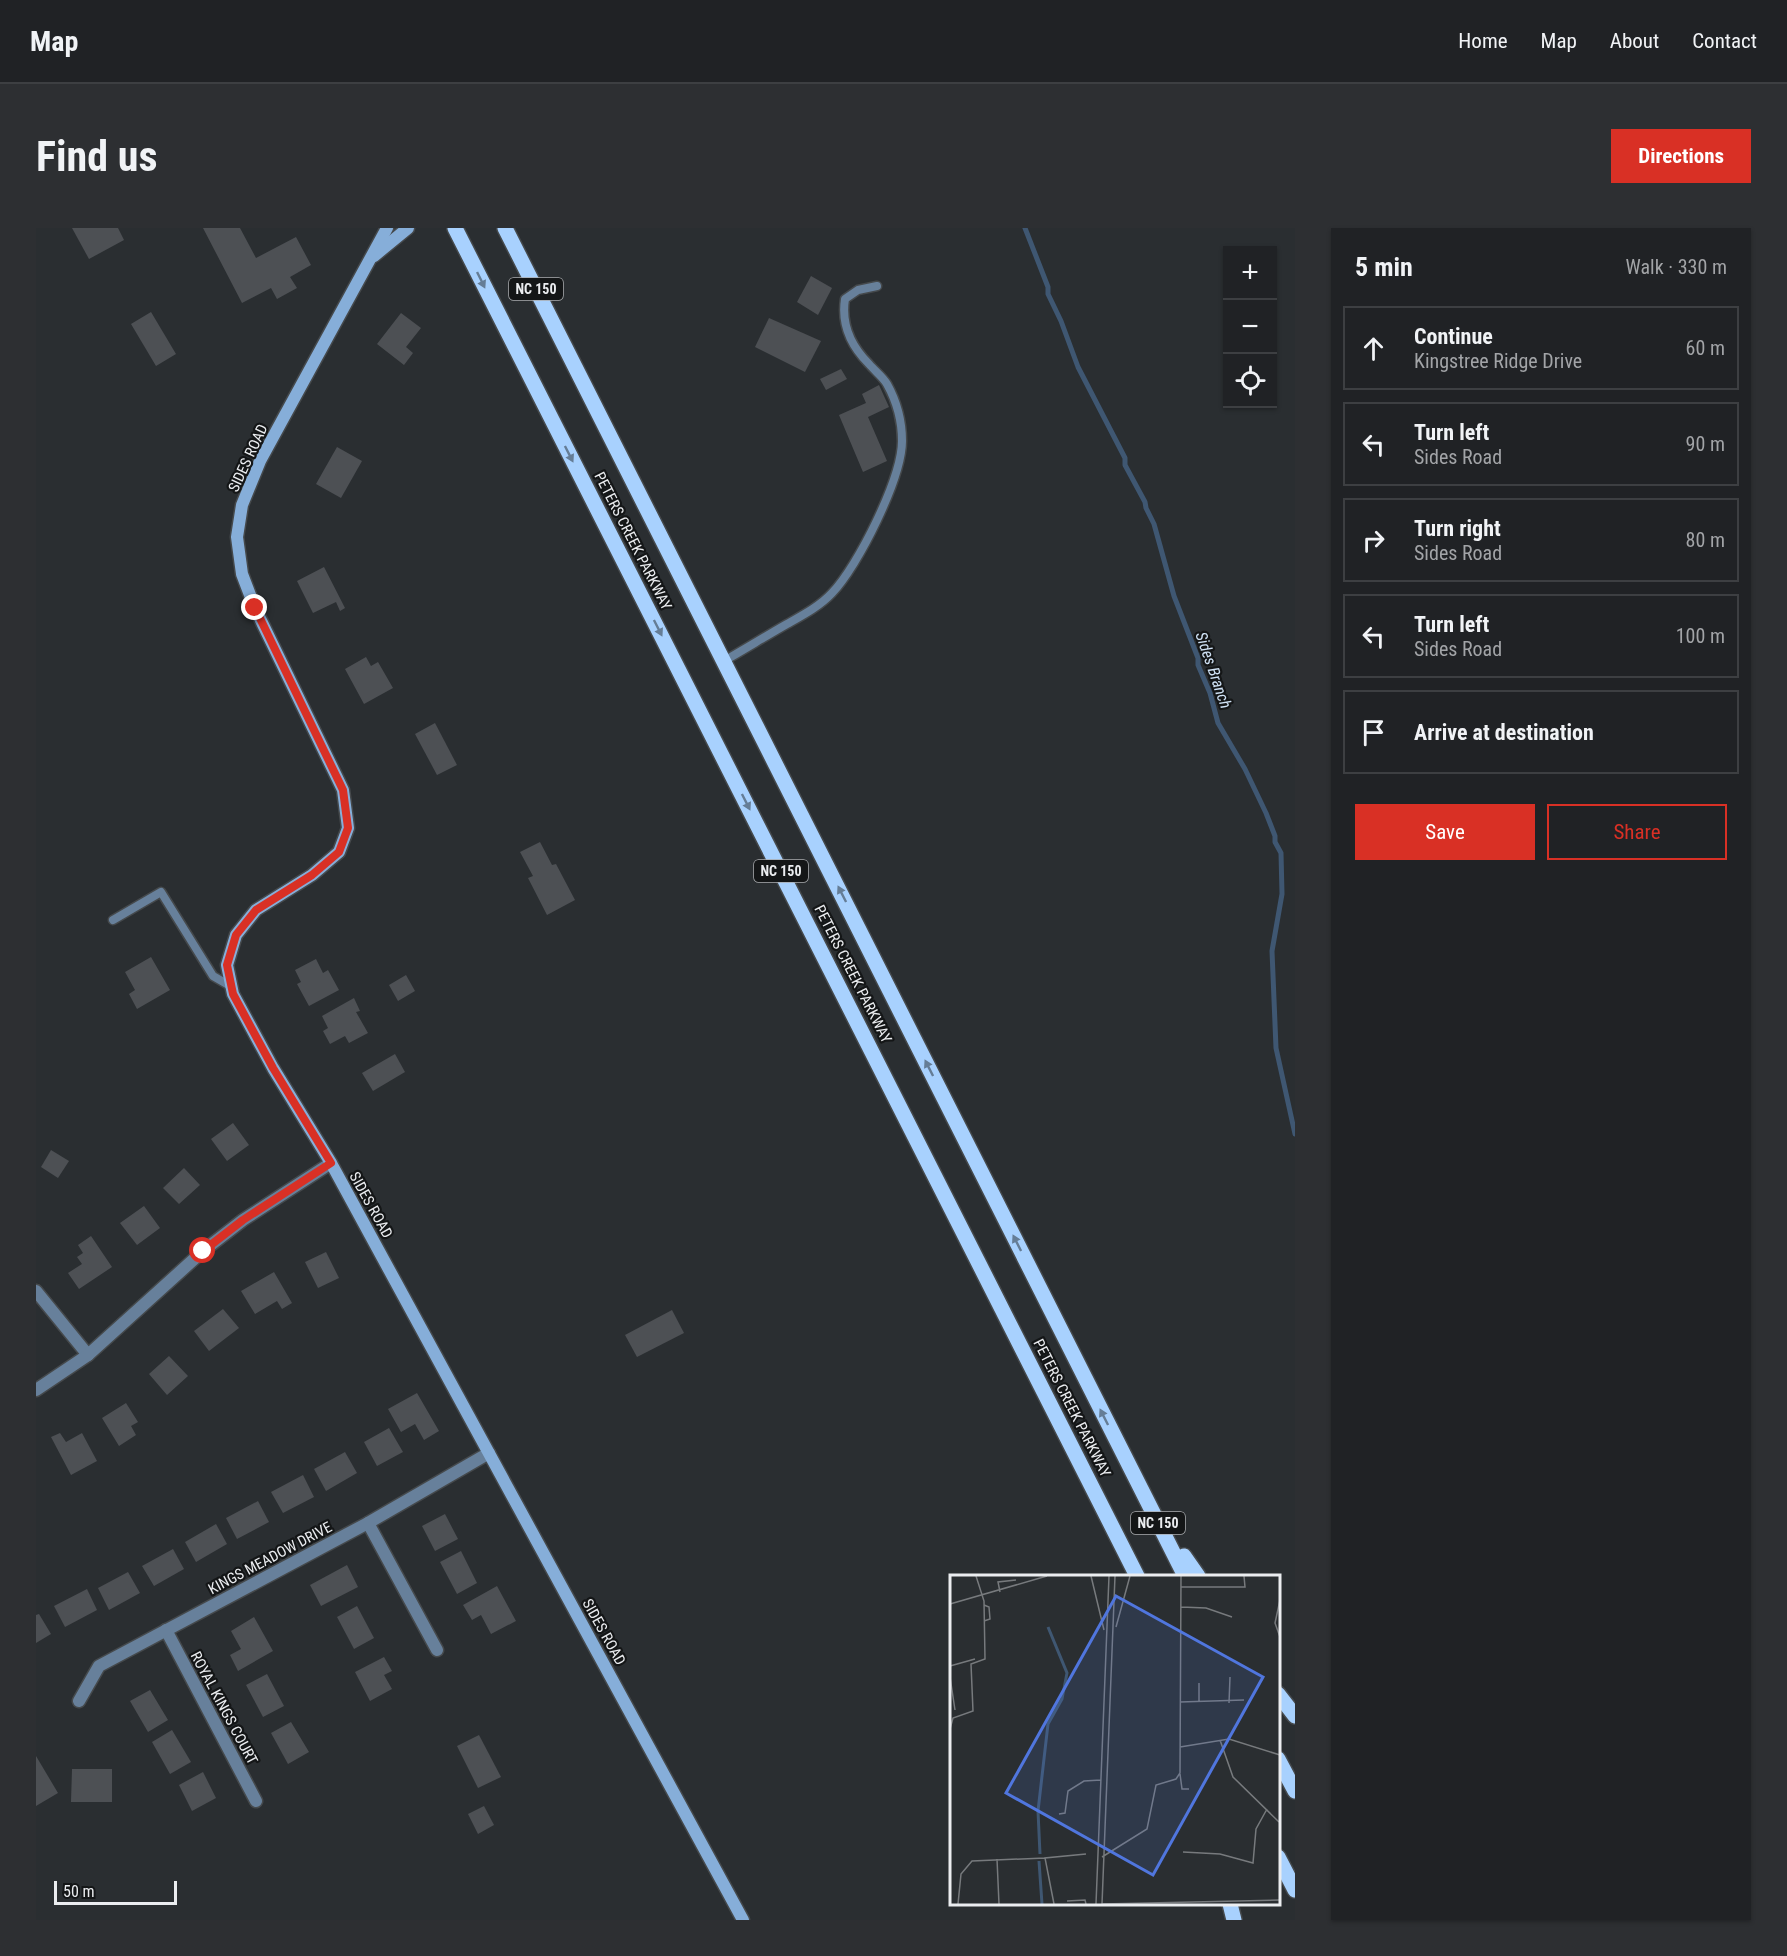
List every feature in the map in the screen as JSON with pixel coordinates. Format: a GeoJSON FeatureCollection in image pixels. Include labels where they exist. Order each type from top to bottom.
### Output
{"type":"FeatureCollection","features":[{"type":"Feature","properties":{"kind":"main road","name":"PETERS CREEK PARKWAY"},"geometry":{"type":"LineString","coordinates":[[455,228],[1136,1575]]}},
{"type":"Feature","properties":{"kind":"main road","name":"PETERS CREEK PARKWAY"},"geometry":{"type":"LineString","coordinates":[[504,228],[1184,1575]]}},
{"type":"Feature","properties":{"kind":"main road"},"geometry":{"type":"LineString","coordinates":[[1130,1469],[1196,1575]]}},
{"type":"Feature","properties":{"kind":"main road"},"geometry":{"type":"LineString","coordinates":[[1106,1515],[1127,1575]]}},
{"type":"Feature","properties":{"kind":"main road"},"geometry":{"type":"LineString","coordinates":[[1280,1697],[1295,1716]]}},
{"type":"Feature","properties":{"kind":"main road"},"geometry":{"type":"LineString","coordinates":[[1280,1763],[1295,1791]]}},
{"type":"Feature","properties":{"kind":"main road"},"geometry":{"type":"LineString","coordinates":[[1280,1861],[1295,1890]]}},
{"type":"Feature","properties":{"kind":"main road"},"geometry":{"type":"LineString","coordinates":[[1230,1905],[1234,1920]]}},
{"type":"Feature","properties":{"kind":"street","name":"SIDES ROAD"},"geometry":{"type":"LineString","coordinates":[[387,228],[260,461],[242,505],[237,537],[242,574],[343,790],[348,828],[339,852],[312,875],[256,910],[236,935],[227,965],[233,994],[273,1068],[331,1163],[743,1920]]}},
{"type":"Feature","properties":{"kind":"street","name":"SIDES ROAD"},"geometry":{"type":"LineString","coordinates":[[368,261],[408,228]]}},
{"type":"Feature","properties":{"kind":"street"},"geometry":{"type":"LineString","coordinates":[[36,1390],[88,1354],[203,1251],[243,1220],[331,1163]]}},
{"type":"Feature","properties":{"kind":"street"},"geometry":{"type":"LineString","coordinates":[[36,1291],[88,1354]]}},
{"type":"Feature","properties":{"kind":"street","name":"KINGS MEADOW DRIVE"},"geometry":{"type":"LineString","coordinates":[[79,1701],[99,1666],[368,1523],[489,1454]]}},
{"type":"Feature","properties":{"kind":"street"},"geometry":{"type":"LineString","coordinates":[[368,1523],[437,1650]]}},
{"type":"Feature","properties":{"kind":"street","name":"ROYAL KINGS COURT"},"geometry":{"type":"LineString","coordinates":[[166,1630],[256,1801]]}},
{"type":"Feature","properties":{"kind":"lane"},"geometry":{"type":"LineString","coordinates":[[724,661],[810,611],[831,594],[848,573],[867,541],[897,470],[902,442],[898,410],[886,383],[854,347],[846,331],[843,313],[845,299],[858,290],[878,286]]}},
{"type":"Feature","properties":{"kind":"lane"},"geometry":{"type":"LineString","coordinates":[[113,920],[161,892],[213,976],[232,987]]}},
{"type":"Feature","properties":{"kind":"building"},"geometry":{"type":"Polygon","coordinates":[[[72,228],[118,228],[124,240],[89,259],[72,228]]]}},
{"type":"Feature","properties":{"kind":"building"},"geometry":{"type":"Polygon","coordinates":[[[203,228],[240,228],[256,258],[296,237],[311,265],[290,277],[297,288],[277,299],[271,288],[242,303],[203,228]]]}},
{"type":"Feature","properties":{"kind":"building"},"geometry":{"type":"Polygon","coordinates":[[[811,276],[832,288],[818,315],[797,302],[811,276]]]}},
{"type":"Feature","properties":{"kind":"building"},"geometry":{"type":"Polygon","coordinates":[[[151,312],[176,354],[156,366],[131,324],[151,312]]]}},
{"type":"Feature","properties":{"kind":"building"},"geometry":{"type":"Polygon","coordinates":[[[401,313],[421,328],[406,347],[413,353],[404,365],[377,344],[401,313]]]}},
{"type":"Feature","properties":{"kind":"building"},"geometry":{"type":"Polygon","coordinates":[[[769,318],[821,341],[805,372],[755,347],[769,318]]]}},
{"type":"Feature","properties":{"kind":"building"},"geometry":{"type":"Polygon","coordinates":[[[841,369],[847,379],[826,390],[820,379],[841,369]]]}},
{"type":"Feature","properties":{"kind":"building"},"geometry":{"type":"Polygon","coordinates":[[[879,385],[889,407],[868,417],[887,461],[863,472],[839,415],[866,403],[862,394],[879,385]]]}},
{"type":"Feature","properties":{"kind":"building"},"geometry":{"type":"Polygon","coordinates":[[[337,447],[362,461],[341,498],[316,484],[337,447]]]}},
{"type":"Feature","properties":{"kind":"building"},"geometry":{"type":"Polygon","coordinates":[[[324,567],[345,608],[340,611],[336,602],[313,613],[297,581],[324,567]]]}},
{"type":"Feature","properties":{"kind":"building"},"geometry":{"type":"Polygon","coordinates":[[[366,657],[371,666],[378,662],[393,688],[364,704],[345,669],[366,657]]]}},
{"type":"Feature","properties":{"kind":"building"},"geometry":{"type":"Polygon","coordinates":[[[435,723],[457,765],[437,775],[415,734],[435,723]]]}},
{"type":"Feature","properties":{"kind":"building"},"geometry":{"type":"Polygon","coordinates":[[[540,842],[552,865],[556,864],[575,900],[547,915],[528,878],[533,876],[520,852],[540,842]]]}},
{"type":"Feature","properties":{"kind":"building"},"geometry":{"type":"Polygon","coordinates":[[[151,957],[170,990],[137,1009],[129,994],[135,990],[125,972],[151,957]]]}},
{"type":"Feature","properties":{"kind":"building"},"geometry":{"type":"Polygon","coordinates":[[[316,959],[323,973],[328,970],[339,990],[309,1006],[297,984],[301,982],[295,970],[316,959]]]}},
{"type":"Feature","properties":{"kind":"building"},"geometry":{"type":"Polygon","coordinates":[[[406,975],[415,991],[398,1001],[389,985],[406,975]]]}},
{"type":"Feature","properties":{"kind":"building"},"geometry":{"type":"Polygon","coordinates":[[[354,998],[360,1011],[356,1012],[368,1033],[349,1043],[345,1036],[330,1044],[323,1031],[328,1028],[322,1016],[354,998]]]}},
{"type":"Feature","properties":{"kind":"building"},"geometry":{"type":"Polygon","coordinates":[[[395,1054],[405,1072],[373,1091],[362,1073],[395,1054]]]}},
{"type":"Feature","properties":{"kind":"building"},"geometry":{"type":"Polygon","coordinates":[[[233,1123],[249,1145],[227,1161],[211,1139],[233,1123]]]}},
{"type":"Feature","properties":{"kind":"building"},"geometry":{"type":"Polygon","coordinates":[[[51,1150],[69,1161],[58,1178],[41,1167],[51,1150]]]}},
{"type":"Feature","properties":{"kind":"building"},"geometry":{"type":"Polygon","coordinates":[[[184,1168],[200,1185],[179,1204],[163,1188],[184,1168]]]}},
{"type":"Feature","properties":{"kind":"building"},"geometry":{"type":"Polygon","coordinates":[[[144,1206],[160,1228],[137,1245],[120,1223],[144,1206]]]}},
{"type":"Feature","properties":{"kind":"building"},"geometry":{"type":"Polygon","coordinates":[[[91,1236],[112,1267],[79,1289],[68,1273],[82,1264],[77,1257],[83,1253],[78,1245],[91,1236]]]}},
{"type":"Feature","properties":{"kind":"building"},"geometry":{"type":"Polygon","coordinates":[[[326,1252],[339,1278],[318,1288],[305,1262],[326,1252]]]}},
{"type":"Feature","properties":{"kind":"building"},"geometry":{"type":"Polygon","coordinates":[[[274,1272],[292,1303],[282,1309],[277,1301],[255,1314],[241,1291],[274,1272]]]}},
{"type":"Feature","properties":{"kind":"building"},"geometry":{"type":"Polygon","coordinates":[[[223,1309],[239,1328],[209,1351],[194,1331],[223,1309]]]}},
{"type":"Feature","properties":{"kind":"building"},"geometry":{"type":"Polygon","coordinates":[[[672,1310],[684,1333],[637,1357],[625,1335],[672,1310]]]}},
{"type":"Feature","properties":{"kind":"building"},"geometry":{"type":"Polygon","coordinates":[[[169,1356],[188,1376],[167,1395],[149,1374],[169,1356]]]}},
{"type":"Feature","properties":{"kind":"building"},"geometry":{"type":"Polygon","coordinates":[[[417,1393],[439,1431],[424,1440],[415,1424],[401,1432],[388,1409],[417,1393]]]}},
{"type":"Feature","properties":{"kind":"building"},"geometry":{"type":"Polygon","coordinates":[[[126,1403],[138,1422],[131,1426],[136,1435],[119,1446],[102,1418],[126,1403]]]}},
{"type":"Feature","properties":{"kind":"building"},"geometry":{"type":"Polygon","coordinates":[[[389,1428],[403,1452],[377,1466],[364,1442],[389,1428]]]}},
{"type":"Feature","properties":{"kind":"building"},"geometry":{"type":"Polygon","coordinates":[[[60,1433],[66,1442],[82,1433],[97,1461],[71,1475],[51,1437],[60,1433]]]}},
{"type":"Feature","properties":{"kind":"building"},"geometry":{"type":"Polygon","coordinates":[[[345,1452],[357,1473],[326,1491],[314,1469],[345,1452]]]}},
{"type":"Feature","properties":{"kind":"building"},"geometry":{"type":"Polygon","coordinates":[[[303,1475],[314,1497],[283,1513],[271,1492],[303,1475]]]}},
{"type":"Feature","properties":{"kind":"building"},"geometry":{"type":"Polygon","coordinates":[[[258,1501],[269,1522],[237,1539],[226,1518],[258,1501]]]}},
{"type":"Feature","properties":{"kind":"building"},"geometry":{"type":"Polygon","coordinates":[[[445,1514],[458,1539],[435,1551],[422,1526],[445,1514]]]}},
{"type":"Feature","properties":{"kind":"building"},"geometry":{"type":"Polygon","coordinates":[[[216,1524],[227,1544],[196,1562],[185,1542],[216,1524]]]}},
{"type":"Feature","properties":{"kind":"building"},"geometry":{"type":"Polygon","coordinates":[[[173,1549],[184,1569],[154,1586],[142,1566],[173,1549]]]}},
{"type":"Feature","properties":{"kind":"building"},"geometry":{"type":"Polygon","coordinates":[[[461,1551],[477,1583],[457,1594],[440,1562],[461,1551]]]}},
{"type":"Feature","properties":{"kind":"building"},"geometry":{"type":"Polygon","coordinates":[[[347,1565],[358,1587],[321,1606],[310,1585],[347,1565]]]}},
{"type":"Feature","properties":{"kind":"building"},"geometry":{"type":"Polygon","coordinates":[[[128,1572],[140,1593],[109,1610],[98,1588],[128,1572]]]}},
{"type":"Feature","properties":{"kind":"building"},"geometry":{"type":"Polygon","coordinates":[[[497,1586],[516,1621],[491,1634],[481,1615],[472,1620],[463,1605],[497,1586]]]}},
{"type":"Feature","properties":{"kind":"building"},"geometry":{"type":"Polygon","coordinates":[[[87,1589],[97,1610],[65,1627],[54,1606],[87,1589]]]}},
{"type":"Feature","properties":{"kind":"building"},"geometry":{"type":"Polygon","coordinates":[[[357,1606],[374,1638],[354,1649],[337,1617],[357,1606]]]}},
{"type":"Feature","properties":{"kind":"building"},"geometry":{"type":"Polygon","coordinates":[[[39,1614],[51,1634],[36,1643],[36,1615],[39,1614]]]}},
{"type":"Feature","properties":{"kind":"building"},"geometry":{"type":"Polygon","coordinates":[[[254,1617],[273,1651],[238,1671],[230,1655],[241,1649],[231,1631],[254,1617]]]}},
{"type":"Feature","properties":{"kind":"building"},"geometry":{"type":"Polygon","coordinates":[[[384,1657],[392,1671],[384,1675],[392,1689],[370,1701],[355,1672],[384,1657]]]}},
{"type":"Feature","properties":{"kind":"building"},"geometry":{"type":"Polygon","coordinates":[[[267,1674],[284,1706],[263,1717],[246,1685],[267,1674]]]}},
{"type":"Feature","properties":{"kind":"building"},"geometry":{"type":"Polygon","coordinates":[[[150,1690],[168,1720],[148,1732],[130,1701],[150,1690]]]}},
{"type":"Feature","properties":{"kind":"building"},"geometry":{"type":"Polygon","coordinates":[[[291,1722],[309,1752],[288,1764],[271,1733],[291,1722]]]}},
{"type":"Feature","properties":{"kind":"building"},"geometry":{"type":"Polygon","coordinates":[[[172,1730],[191,1762],[170,1774],[152,1742],[172,1730]]]}},
{"type":"Feature","properties":{"kind":"building"},"geometry":{"type":"Polygon","coordinates":[[[479,1735],[501,1777],[478,1788],[457,1746],[479,1735]]]}},
{"type":"Feature","properties":{"kind":"building"},"geometry":{"type":"Polygon","coordinates":[[[36,1756],[58,1793],[36,1806],[36,1756]]]}},
{"type":"Feature","properties":{"kind":"building"},"geometry":{"type":"Polygon","coordinates":[[[72,1769],[112,1769],[112,1802],[71,1802],[72,1769]]]}},
{"type":"Feature","properties":{"kind":"building"},"geometry":{"type":"Polygon","coordinates":[[[203,1772],[216,1798],[192,1811],[179,1785],[203,1772]]]}},
{"type":"Feature","properties":{"kind":"building"},"geometry":{"type":"Polygon","coordinates":[[[484,1806],[494,1825],[478,1834],[468,1814],[484,1806]]]}},
{"type":"Feature","properties":{"kind":"waterway","name":"Sides Branch"},"geometry":{"type":"LineString","coordinates":[[1025,228],[1048,287],[1048,294],[1078,367],[1125,458],[1125,465],[1154,524],[1174,596],[1198,658],[1198,665],[1210,693],[1218,723],[1245,769],[1266,813],[1281,853],[1282,894],[1272,951],[1276,1048],[1295,1134]]}},
{"type":"Feature","properties":{"kind":"route"},"geometry":{"type":"LineString","coordinates":[[203,1251],[243,1220],[331,1163],[273,1068],[233,994],[227,965],[236,935],[256,910],[312,875],[339,852],[348,828],[343,790],[255,608]]}}]}
